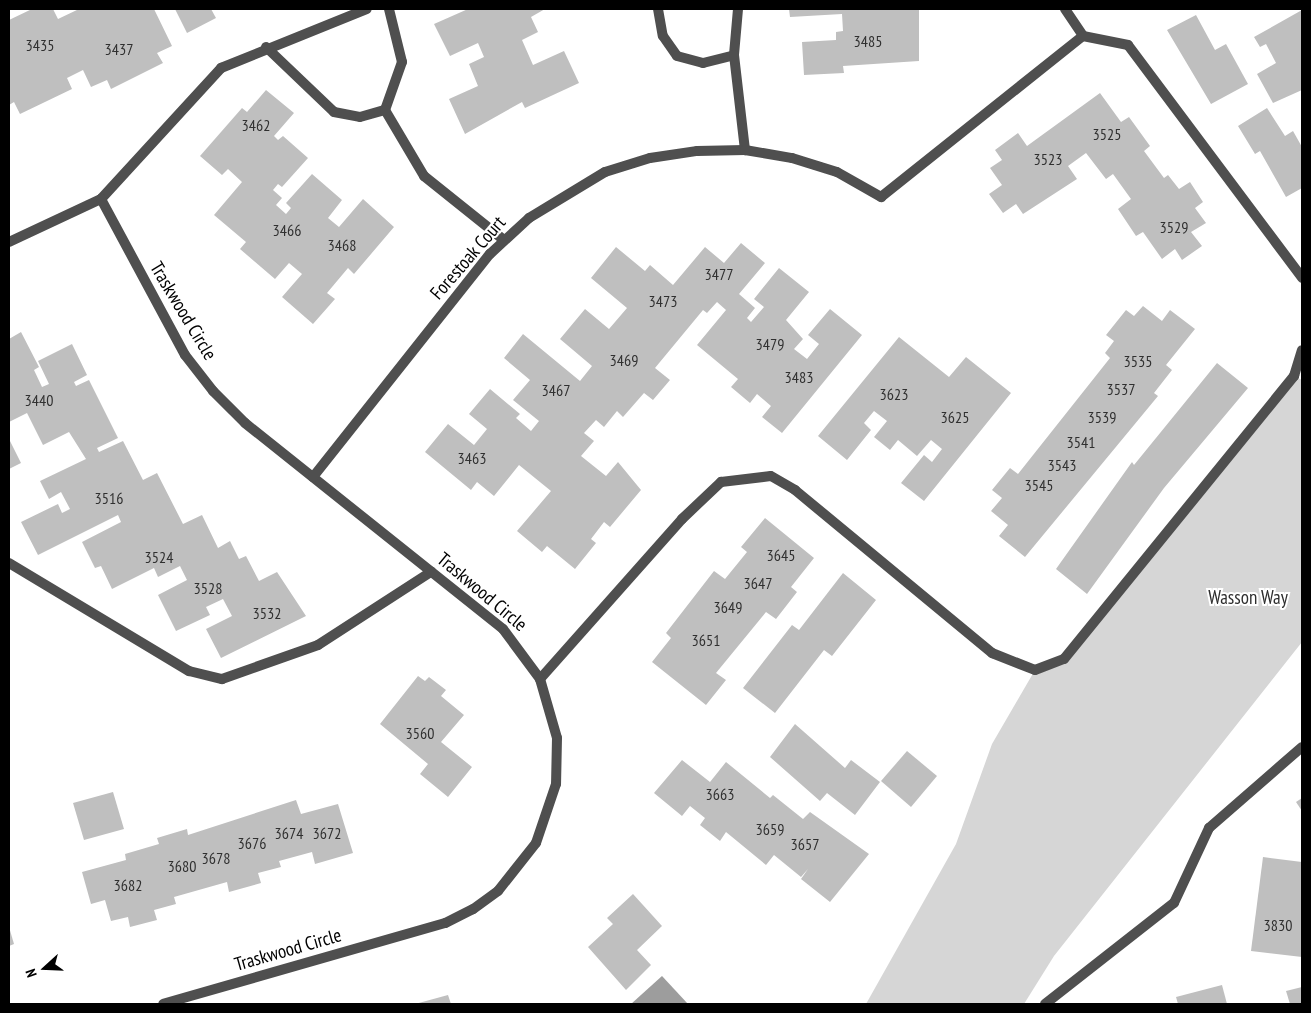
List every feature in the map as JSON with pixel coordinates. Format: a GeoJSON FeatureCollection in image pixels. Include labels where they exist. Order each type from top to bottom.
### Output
{"type":"FeatureCollection","features":[{"type":"Feature","properties":{"kind":"street"},"geometry":{"type":"LineString","coordinates":[[9,242],[101,199],[221,68],[266,47],[368,9]]}},
{"type":"Feature","properties":{"kind":"street"},"geometry":{"type":"LineString","coordinates":[[385,110],[402,62],[389,9]]}},
{"type":"Feature","properties":{"kind":"street"},"geometry":{"type":"LineString","coordinates":[[658,9],[663,36],[677,56],[703,63],[734,55]]}},
{"type":"Feature","properties":{"kind":"street"},"geometry":{"type":"LineString","coordinates":[[738,9],[734,55],[745,150]]}},
{"type":"Feature","properties":{"kind":"street"},"geometry":{"type":"LineString","coordinates":[[1065,9],[1083,36],[1128,45],[1302,278]]}},
{"type":"Feature","properties":{"kind":"street","name":"Forestoak Court"},"geometry":{"type":"LineString","coordinates":[[313,477],[504,240],[563,194],[605,172],[684,153],[745,150],[792,158],[837,172],[881,197],[1083,36]]}},
{"type":"Feature","properties":{"kind":"street"},"geometry":{"type":"LineString","coordinates":[[266,47],[334,112],[360,117],[385,110]]}},
{"type":"Feature","properties":{"kind":"street"},"geometry":{"type":"LineString","coordinates":[[385,110],[424,176],[504,240]]}},
{"type":"Feature","properties":{"kind":"street","name":"Traskwood Circle"},"geometry":{"type":"LineString","coordinates":[[101,199],[185,355],[245,423],[503,629],[540,679],[557,738],[556,784],[536,843],[498,891],[445,923],[163,1004]]}},
{"type":"Feature","properties":{"kind":"street"},"geometry":{"type":"LineString","coordinates":[[540,679],[682,519],[721,482],[772,476],[795,490],[992,653],[1035,670],[1064,659],[1294,376],[1302,350]]}},
{"type":"Feature","properties":{"kind":"street"},"geometry":{"type":"LineString","coordinates":[[9,563],[189,671],[222,679],[318,645],[431,572]]}},
{"type":"Feature","properties":{"kind":"street"},"geometry":{"type":"LineString","coordinates":[[1045,1004],[1174,903],[1209,828],[1302,747]]}},
{"type":"Feature","properties":{"kind":"green space","name":"Wasson Way"},"geometry":{"type":"Polygon","coordinates":[[[1294,376],[1302,380],[1302,642],[1054,956],[1024,1004],[866,1004],[956,844],[992,744],[1035,670],[1064,659],[1294,376]]]}},
{"type":"Feature","properties":{"kind":"shaded area"},"geometry":{"type":"Polygon","coordinates":[[[662,976],[688,1004],[631,1004],[662,976]]]}},
{"type":"Feature","properties":{"kind":"building"},"geometry":{"type":"Polygon","coordinates":[[[32,9],[53,9],[58,19],[79,9],[154,9],[172,46],[157,53],[163,63],[111,89],[107,80],[91,87],[83,70],[67,78],[72,89],[20,114],[14,102],[9,105],[9,20],[32,9]]]}},
{"type":"Feature","properties":{"kind":"building"},"geometry":{"type":"Polygon","coordinates":[[[175,9],[211,9],[216,18],[187,33],[175,9]]]}},
{"type":"Feature","properties":{"kind":"building"},"geometry":{"type":"Polygon","coordinates":[[[468,9],[545,9],[531,17],[538,32],[522,40],[533,65],[564,51],[579,83],[525,108],[522,102],[465,134],[449,99],[478,86],[469,64],[484,57],[478,43],[450,56],[434,24],[468,9]]]}},
{"type":"Feature","properties":{"kind":"building"},"geometry":{"type":"Polygon","coordinates":[[[789,9],[919,9],[919,61],[843,66],[844,73],[804,75],[802,42],[836,40],[836,32],[843,31],[842,14],[790,17],[789,9]]]}},
{"type":"Feature","properties":{"kind":"building"},"geometry":{"type":"Polygon","coordinates":[[[1302,10],[1302,90],[1273,103],[1257,74],[1276,63],[1266,44],[1260,47],[1254,37],[1302,10]]]}},
{"type":"Feature","properties":{"kind":"building"},"geometry":{"type":"Polygon","coordinates":[[[1196,15],[1215,50],[1226,44],[1248,84],[1211,104],[1167,30],[1196,15]]]}},
{"type":"Feature","properties":{"kind":"building"},"geometry":{"type":"Polygon","coordinates":[[[266,90],[294,113],[274,136],[278,140],[283,136],[308,158],[282,187],[278,184],[273,190],[282,198],[276,205],[286,214],[291,208],[286,203],[312,174],[342,200],[328,218],[339,227],[363,199],[394,227],[354,274],[348,268],[327,293],[335,299],[313,324],[282,297],[302,274],[289,263],[275,279],[240,249],[246,242],[214,215],[242,182],[228,169],[222,175],[200,156],[242,108],[247,112],[266,90]]]}},
{"type":"Feature","properties":{"kind":"building"},"geometry":{"type":"Polygon","coordinates":[[[1100,93],[1121,122],[1129,117],[1150,146],[1144,151],[1164,178],[1168,175],[1179,189],[1190,182],[1203,202],[1195,208],[1206,223],[1191,232],[1202,246],[1182,260],[1175,249],[1162,259],[1143,232],[1136,236],[1118,209],[1131,199],[1113,174],[1106,179],[1086,153],[1068,166],[1077,179],[1023,214],[1016,204],[1003,213],[989,194],[1002,185],[990,168],[1002,160],[995,150],[1018,133],[1027,146],[1100,93]]]}},
{"type":"Feature","properties":{"kind":"building"},"geometry":{"type":"Polygon","coordinates":[[[1267,108],[1285,136],[1293,131],[1302,147],[1302,188],[1286,197],[1260,151],[1255,154],[1238,126],[1267,108]]]}},
{"type":"Feature","properties":{"kind":"building"},"geometry":{"type":"Polygon","coordinates":[[[741,243],[765,263],[739,294],[755,308],[747,318],[751,322],[764,307],[754,299],[779,268],[809,292],[786,320],[803,339],[794,349],[807,359],[819,344],[808,335],[830,309],[862,335],[782,433],[762,417],[771,406],[757,394],[750,403],[731,387],[738,379],[697,345],[726,310],[717,302],[707,313],[703,310],[655,368],[670,380],[653,400],[644,393],[623,417],[617,411],[604,427],[596,420],[584,433],[594,441],[581,456],[606,476],[618,462],[641,490],[610,527],[604,522],[591,539],[596,543],[575,569],[547,546],[542,552],[517,531],[551,491],[519,465],[494,496],[477,482],[471,490],[425,452],[448,424],[474,445],[487,429],[469,414],[490,389],[520,414],[516,418],[531,431],[539,421],[513,400],[530,380],[504,358],[523,334],[580,381],[592,366],[560,339],[585,309],[609,329],[627,308],[591,278],[616,247],[645,271],[650,265],[673,285],[705,247],[724,263],[741,243]]]}},
{"type":"Feature","properties":{"kind":"building"},"geometry":{"type":"Polygon","coordinates":[[[1143,306],[1162,321],[1170,310],[1195,329],[1166,365],[1172,370],[1154,393],[1158,396],[1025,557],[999,536],[1008,525],[991,511],[1002,498],[992,490],[1010,468],[1018,474],[1110,358],[1105,353],[1114,341],[1106,335],[1126,310],[1134,316],[1143,306]]]}},
{"type":"Feature","properties":{"kind":"building"},"geometry":{"type":"Polygon","coordinates":[[[21,332],[39,367],[34,370],[42,387],[49,384],[38,361],[72,344],[87,375],[74,382],[76,386],[89,380],[118,438],[97,448],[99,452],[123,441],[143,480],[157,473],[183,524],[202,515],[218,548],[230,541],[239,559],[246,556],[259,581],[277,572],[306,616],[221,658],[206,629],[232,616],[223,599],[206,607],[210,615],[176,631],[158,595],[187,580],[180,566],[158,577],[154,568],[112,589],[101,566],[95,568],[82,542],[121,522],[118,515],[38,555],[21,522],[58,504],[62,513],[70,509],[61,492],[49,499],[40,481],[86,459],[69,432],[43,445],[27,413],[9,422],[9,339],[21,332]]]}},
{"type":"Feature","properties":{"kind":"building"},"geometry":{"type":"Polygon","coordinates":[[[899,337],[949,377],[966,357],[1011,393],[924,501],[901,483],[924,455],[932,462],[942,449],[931,440],[917,456],[898,440],[890,450],[874,437],[887,421],[874,411],[864,423],[871,430],[847,460],[818,436],[899,337]]]}},
{"type":"Feature","properties":{"kind":"building"},"geometry":{"type":"Polygon","coordinates":[[[1217,363],[1248,388],[1164,488],[1087,594],[1056,569],[1132,462],[1134,465],[1217,363]]]}},
{"type":"Feature","properties":{"kind":"building"},"geometry":{"type":"Polygon","coordinates":[[[9,439],[21,463],[9,469],[9,439]]]}},
{"type":"Feature","properties":{"kind":"building"},"geometry":{"type":"Polygon","coordinates":[[[765,518],[814,558],[791,587],[797,592],[776,619],[766,612],[716,673],[726,680],[706,705],[652,662],[671,638],[666,633],[714,571],[725,579],[747,552],[741,547],[765,518]]]}},
{"type":"Feature","properties":{"kind":"building"},"geometry":{"type":"Polygon","coordinates":[[[843,573],[876,600],[832,656],[824,650],[775,713],[743,688],[792,625],[799,630],[843,573]]]}},
{"type":"Feature","properties":{"kind":"building"},"geometry":{"type":"Polygon","coordinates":[[[418,676],[425,681],[429,677],[446,690],[441,696],[464,715],[441,742],[472,767],[448,797],[420,774],[428,764],[380,724],[418,676]]]}},
{"type":"Feature","properties":{"kind":"building"},"geometry":{"type":"Polygon","coordinates":[[[795,724],[845,768],[851,760],[880,782],[855,815],[827,793],[820,801],[770,757],[795,724]]]}},
{"type":"Feature","properties":{"kind":"building"},"geometry":{"type":"Polygon","coordinates":[[[907,751],[937,776],[911,807],[881,781],[907,751]]]}},
{"type":"Feature","properties":{"kind":"building"},"geometry":{"type":"Polygon","coordinates":[[[682,760],[710,782],[726,762],[770,798],[773,795],[803,819],[810,812],[869,854],[830,902],[801,879],[808,869],[801,877],[774,855],[766,865],[726,832],[720,841],[700,825],[705,818],[690,806],[682,816],[654,793],[682,760]]]}},
{"type":"Feature","properties":{"kind":"building"},"geometry":{"type":"Polygon","coordinates":[[[113,792],[124,829],[84,840],[73,803],[113,792]]]}},
{"type":"Feature","properties":{"kind":"building"},"geometry":{"type":"Polygon","coordinates":[[[1302,798],[1302,811],[1296,802],[1302,798]]]}},
{"type":"Feature","properties":{"kind":"building"},"geometry":{"type":"Polygon","coordinates":[[[296,800],[301,814],[338,804],[353,853],[315,864],[312,852],[279,861],[281,867],[258,873],[261,883],[229,892],[227,882],[174,897],[176,904],[154,910],[157,920],[130,927],[128,917],[111,921],[105,900],[91,904],[82,872],[126,860],[125,854],[159,844],[157,838],[187,829],[188,835],[296,800]]]}},
{"type":"Feature","properties":{"kind":"building"},"geometry":{"type":"Polygon","coordinates":[[[1263,857],[1302,862],[1302,957],[1251,951],[1263,857]]]}},
{"type":"Feature","properties":{"kind":"building"},"geometry":{"type":"Polygon","coordinates":[[[633,894],[662,926],[637,950],[651,965],[626,990],[588,947],[613,924],[607,918],[633,894]]]}},
{"type":"Feature","properties":{"kind":"building"},"geometry":{"type":"Polygon","coordinates":[[[9,927],[14,944],[9,946],[9,927]]]}},
{"type":"Feature","properties":{"kind":"building"},"geometry":{"type":"Polygon","coordinates":[[[1222,985],[1227,1004],[1178,1004],[1176,997],[1222,985]]]}},
{"type":"Feature","properties":{"kind":"building"},"geometry":{"type":"Polygon","coordinates":[[[1302,987],[1302,1004],[1290,1004],[1286,991],[1302,987]]]}},
{"type":"Feature","properties":{"kind":"building"},"geometry":{"type":"Polygon","coordinates":[[[448,995],[451,1004],[415,1004],[448,995]]]}}]}
